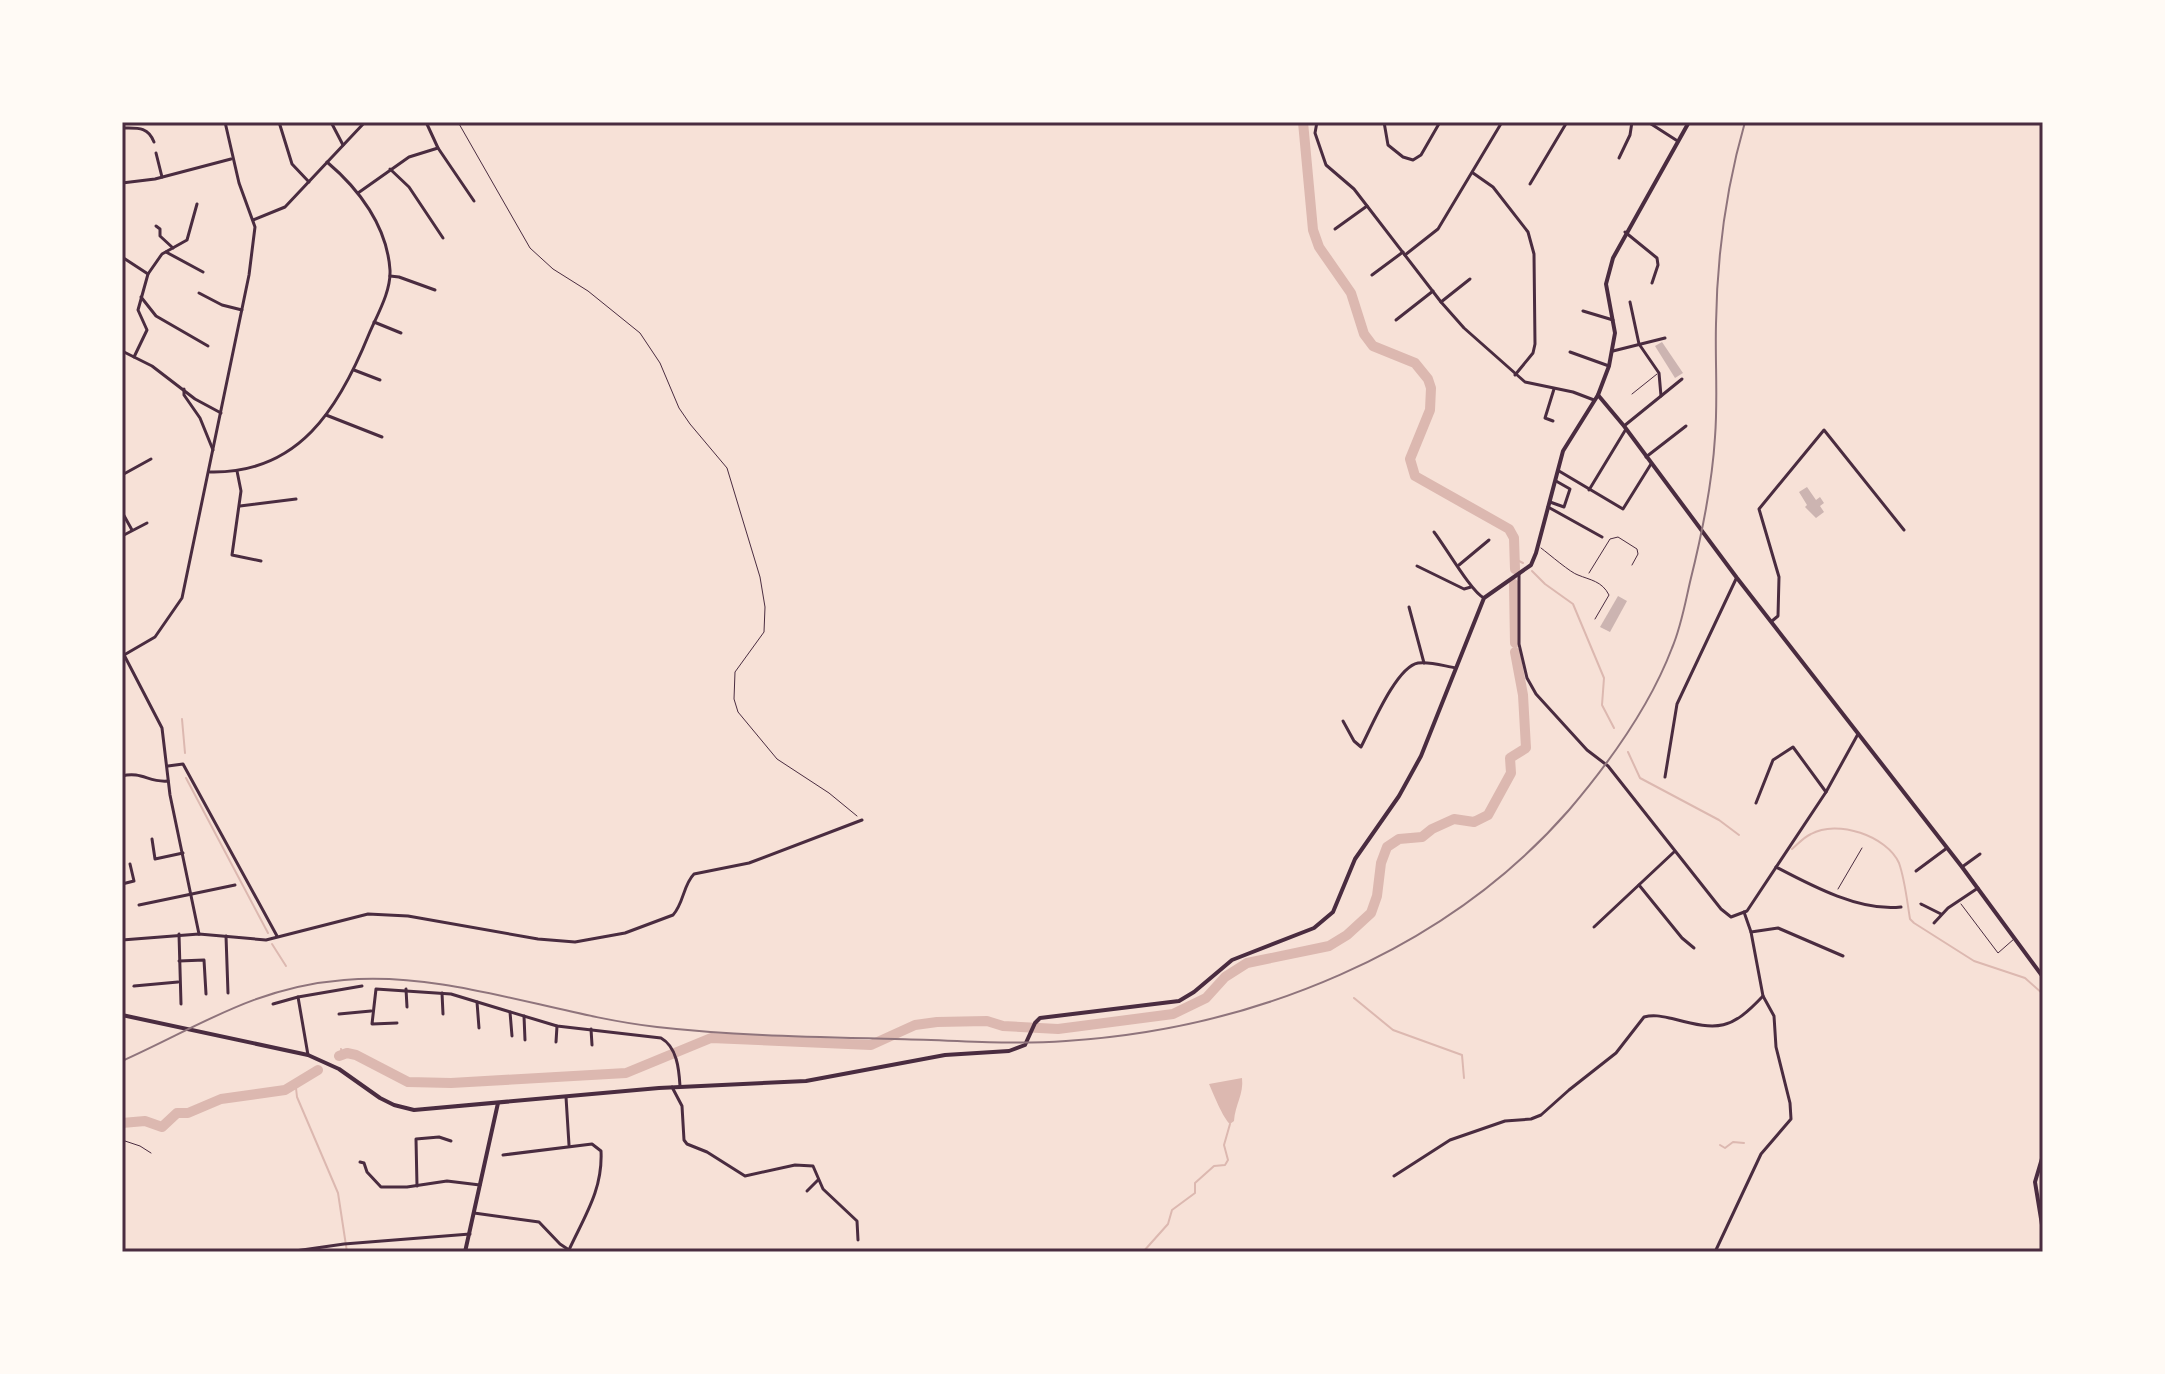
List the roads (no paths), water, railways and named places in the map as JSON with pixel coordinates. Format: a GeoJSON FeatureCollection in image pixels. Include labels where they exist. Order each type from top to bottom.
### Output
{"type":"FeatureCollection","features":[{"type":"Feature","properties":{"kind":"main road"},"geometry":{"type":"LineString","coordinates":[[122,1015],[308,1055],[339,1069],[380,1098],[404,1108],[498,1103],[680,1086],[799,1082],[945,1055],[1018,1049],[1025,1045],[1040,1018],[1179,1001],[1232,960],[1314,928],[1333,912],[1355,859],[1399,796],[1421,756],[1484,598],[1531,565],[1563,451],[1596,398],[1613,351],[1615,333],[1607,278],[1625,232],[1689,122]]}},
{"type":"Feature","properties":{"kind":"main road"},"geometry":{"type":"LineString","coordinates":[[1596,398],[1625,428],[2043,977]]}},
{"type":"Feature","properties":{"kind":"main road"},"geometry":{"type":"LineString","coordinates":[[465,1252],[498,1103]]}},
{"type":"Feature","properties":{"kind":"main road"},"geometry":{"type":"LineString","coordinates":[[2043,1155],[2035,1182],[2043,1231]]}},
{"type":"Feature","properties":{"kind":"street"},"geometry":{"type":"LineString","coordinates":[[199,934],[168,781],[162,728],[123,653],[155,637],[182,598],[242,310],[256,235],[232,159],[225,122]]}},
{"type":"Feature","properties":{"kind":"street"},"geometry":{"type":"LineString","coordinates":[[279,122],[292,164],[309,182]]}},
{"type":"Feature","properties":{"kind":"street"},"geometry":{"type":"LineString","coordinates":[[331,122],[343,145]]}},
{"type":"Feature","properties":{"kind":"street"},"geometry":{"type":"LineString","coordinates":[[253,220],[285,207],[365,122]]}},
{"type":"Feature","properties":{"kind":"street"},"geometry":{"type":"LineString","coordinates":[[426,122],[438,148],[474,201]]}},
{"type":"Feature","properties":{"kind":"street"},"geometry":{"type":"LineString","coordinates":[[1317,122],[1315,133],[1326,165],[1354,189],[1464,328],[1514,375],[1528,384],[1596,398]]}},
{"type":"Feature","properties":{"kind":"street"},"geometry":{"type":"LineString","coordinates":[[1384,122],[1388,145],[1403,157],[1413,160],[1421,155],[1440,122]]}},
{"type":"Feature","properties":{"kind":"street"},"geometry":{"type":"LineString","coordinates":[[1530,184],[1567,122]]}},
{"type":"Feature","properties":{"kind":"street"},"geometry":{"type":"LineString","coordinates":[[1619,158],[1630,135],[1632,122]]}},
{"type":"Feature","properties":{"kind":"street"},"geometry":{"type":"LineString","coordinates":[[1648,122],[1676,140]]}},
{"type":"Feature","properties":{"kind":"street"},"geometry":{"type":"LineString","coordinates":[[1653,127],[1657,122]]}},
{"type":"Feature","properties":{"kind":"street"},"geometry":{"type":"LineString","coordinates":[[1372,275],[1438,229],[1501,123]]}},
{"type":"Feature","properties":{"kind":"street"},"geometry":{"type":"LineString","coordinates":[[145,129],[147,124]]}},
{"type":"Feature","properties":{"kind":"street"},"geometry":{"type":"LineString","coordinates":[[122,128],[145,129]]}},
{"type":"Feature","properties":{"kind":"street"},"geometry":{"type":"LineString","coordinates":[[145,129],[154,142]]}},
{"type":"Feature","properties":{"kind":"street"},"geometry":{"type":"LineString","coordinates":[[358,193],[409,157],[438,148]]}},
{"type":"Feature","properties":{"kind":"street"},"geometry":{"type":"LineString","coordinates":[[156,153],[162,177]]}},
{"type":"Feature","properties":{"kind":"street"},"geometry":{"type":"LineString","coordinates":[[122,183],[162,177],[232,159]]}},
{"type":"Feature","properties":{"kind":"street"},"geometry":{"type":"LineString","coordinates":[[210,472],[237,471],[272,461],[305,440],[326,415],[354,370],[374,322],[390,276],[380,229],[351,182],[327,162]]}},
{"type":"Feature","properties":{"kind":"street"},"geometry":{"type":"LineString","coordinates":[[390,169],[409,187],[443,238]]}},
{"type":"Feature","properties":{"kind":"street"},"geometry":{"type":"LineString","coordinates":[[1473,173],[1493,187],[1523,224],[1532,243],[1535,344],[1533,353],[1514,375]]}},
{"type":"Feature","properties":{"kind":"street"},"geometry":{"type":"LineString","coordinates":[[134,357],[147,330],[138,310],[148,274],[166,252],[190,236],[197,204]]}},
{"type":"Feature","properties":{"kind":"street"},"geometry":{"type":"LineString","coordinates":[[1335,229],[1367,206]]}},
{"type":"Feature","properties":{"kind":"street"},"geometry":{"type":"LineString","coordinates":[[156,226],[160,229],[160,236],[173,248]]}},
{"type":"Feature","properties":{"kind":"street"},"geometry":{"type":"LineString","coordinates":[[1625,232],[1657,258],[1652,283]]}},
{"type":"Feature","properties":{"kind":"street"},"geometry":{"type":"LineString","coordinates":[[166,252],[203,272]]}},
{"type":"Feature","properties":{"kind":"street"},"geometry":{"type":"LineString","coordinates":[[122,257],[148,274]]}},
{"type":"Feature","properties":{"kind":"street"},"geometry":{"type":"LineString","coordinates":[[390,276],[435,290]]}},
{"type":"Feature","properties":{"kind":"street"},"geometry":{"type":"LineString","coordinates":[[1441,302],[1470,279]]}},
{"type":"Feature","properties":{"kind":"street"},"geometry":{"type":"LineString","coordinates":[[1396,320],[1433,291]]}},
{"type":"Feature","properties":{"kind":"street"},"geometry":{"type":"LineString","coordinates":[[199,293],[222,305],[242,310]]}},
{"type":"Feature","properties":{"kind":"street"},"geometry":{"type":"LineString","coordinates":[[141,297],[156,316],[208,346]]}},
{"type":"Feature","properties":{"kind":"street"},"geometry":{"type":"LineString","coordinates":[[1630,302],[1639,344],[1659,373],[1661,396]]}},
{"type":"Feature","properties":{"kind":"street"},"geometry":{"type":"LineString","coordinates":[[1583,311],[1613,320]]}},
{"type":"Feature","properties":{"kind":"street"},"geometry":{"type":"LineString","coordinates":[[374,322],[401,333]]}},
{"type":"Feature","properties":{"kind":"street"},"geometry":{"type":"LineString","coordinates":[[1613,351],[1665,338]]}},
{"type":"Feature","properties":{"kind":"street"},"geometry":{"type":"LineString","coordinates":[[122,351],[221,413]]}},
{"type":"Feature","properties":{"kind":"street"},"geometry":{"type":"LineString","coordinates":[[1570,352],[1609,366]]}},
{"type":"Feature","properties":{"kind":"street"},"geometry":{"type":"LineString","coordinates":[[354,370],[380,380]]}},
{"type":"Feature","properties":{"kind":"street"},"geometry":{"type":"LineString","coordinates":[[1589,490],[1625,428],[1682,379]]}},
{"type":"Feature","properties":{"kind":"street"},"geometry":{"type":"LineString","coordinates":[[184,389],[184,395],[200,418],[214,451]]}},
{"type":"Feature","properties":{"kind":"street"},"geometry":{"type":"LineString","coordinates":[[1553,421],[1545,418],[1554,389]]}},
{"type":"Feature","properties":{"kind":"street"},"geometry":{"type":"LineString","coordinates":[[326,415],[382,437]]}},
{"type":"Feature","properties":{"kind":"street"},"geometry":{"type":"LineString","coordinates":[[1646,457],[1686,426]]}},
{"type":"Feature","properties":{"kind":"street"},"geometry":{"type":"LineString","coordinates":[[1770,622],[1778,616],[1779,577],[1759,509],[1824,430],[1904,530]]}},
{"type":"Feature","properties":{"kind":"street"},"geometry":{"type":"LineString","coordinates":[[122,475],[151,459]]}},
{"type":"Feature","properties":{"kind":"street"},"geometry":{"type":"LineString","coordinates":[[1559,471],[1623,509],[1651,464]]}},
{"type":"Feature","properties":{"kind":"street"},"geometry":{"type":"LineString","coordinates":[[237,471],[241,483],[240,506],[232,555],[261,561]]}},
{"type":"Feature","properties":{"kind":"street"},"geometry":{"type":"LineString","coordinates":[[1549,504],[1564,507],[1570,489],[1556,481]]}},
{"type":"Feature","properties":{"kind":"street"},"geometry":{"type":"LineString","coordinates":[[240,506],[296,499]]}},
{"type":"Feature","properties":{"kind":"street"},"geometry":{"type":"LineString","coordinates":[[1549,504],[1602,537]]}},
{"type":"Feature","properties":{"kind":"street"},"geometry":{"type":"LineString","coordinates":[[122,512],[132,531]]}},
{"type":"Feature","properties":{"kind":"street"},"geometry":{"type":"LineString","coordinates":[[122,536],[147,523]]}},
{"type":"Feature","properties":{"kind":"street"},"geometry":{"type":"LineString","coordinates":[[1434,532],[1471,587],[1484,598]]}},
{"type":"Feature","properties":{"kind":"street"},"geometry":{"type":"LineString","coordinates":[[1459,565],[1489,540]]}},
{"type":"Feature","properties":{"kind":"street"},"geometry":{"type":"LineString","coordinates":[[1417,566],[1464,589],[1471,587]]}},
{"type":"Feature","properties":{"kind":"street"},"geometry":{"type":"LineString","coordinates":[[1519,574],[1519,644],[1527,678],[1548,710],[1595,758],[1608,766],[1674,852],[1731,917],[1746,911],[1826,792],[1858,734]]}},
{"type":"Feature","properties":{"kind":"street"},"geometry":{"type":"LineString","coordinates":[[1665,777],[1677,704],[1737,578]]}},
{"type":"Feature","properties":{"kind":"street"},"geometry":{"type":"LineString","coordinates":[[1409,607],[1424,663]]}},
{"type":"Feature","properties":{"kind":"street"},"geometry":{"type":"LineString","coordinates":[[1343,721],[1361,747],[1385,700],[1412,665],[1424,663],[1456,668]]}},
{"type":"Feature","properties":{"kind":"street"},"geometry":{"type":"LineString","coordinates":[[1756,803],[1773,760],[1793,747],[1826,792]]}},
{"type":"Feature","properties":{"kind":"street"},"geometry":{"type":"LineString","coordinates":[[167,766],[183,764],[277,936]]}},
{"type":"Feature","properties":{"kind":"street"},"geometry":{"type":"LineString","coordinates":[[122,776],[134,773],[159,782],[168,781]]}},
{"type":"Feature","properties":{"kind":"street"},"geometry":{"type":"LineString","coordinates":[[122,940],[199,934],[266,940],[368,914],[408,916],[575,942],[610,936],[673,915],[694,874],[749,863],[862,820]]}},
{"type":"Feature","properties":{"kind":"street"},"geometry":{"type":"LineString","coordinates":[[152,839],[155,859],[183,853]]}},
{"type":"Feature","properties":{"kind":"street"},"geometry":{"type":"LineString","coordinates":[[1916,871],[1947,848]]}},
{"type":"Feature","properties":{"kind":"street"},"geometry":{"type":"LineString","coordinates":[[1594,927],[1674,852]]}},
{"type":"Feature","properties":{"kind":"street"},"geometry":{"type":"LineString","coordinates":[[1962,867],[1980,854]]}},
{"type":"Feature","properties":{"kind":"street"},"geometry":{"type":"LineString","coordinates":[[122,884],[134,881],[130,864]]}},
{"type":"Feature","properties":{"kind":"street"},"geometry":{"type":"LineString","coordinates":[[1776,867],[1834,895],[1884,909],[1901,907]]}},
{"type":"Feature","properties":{"kind":"street"},"geometry":{"type":"LineString","coordinates":[[139,905],[235,885]]}},
{"type":"Feature","properties":{"kind":"street"},"geometry":{"type":"LineString","coordinates":[[1639,885],[1682,938],[1694,948]]}},
{"type":"Feature","properties":{"kind":"street"},"geometry":{"type":"LineString","coordinates":[[1934,923],[1941,914],[1978,888]]}},
{"type":"Feature","properties":{"kind":"street"},"geometry":{"type":"LineString","coordinates":[[1921,904],[1941,914]]}},
{"type":"Feature","properties":{"kind":"street"},"geometry":{"type":"LineString","coordinates":[[1715,1252],[1761,1154],[1791,1119],[1776,1047],[1774,1016],[1763,996],[1746,911]]}},
{"type":"Feature","properties":{"kind":"street"},"geometry":{"type":"LineString","coordinates":[[1751,932],[1778,928],[1843,956]]}},
{"type":"Feature","properties":{"kind":"street"},"geometry":{"type":"LineString","coordinates":[[179,934],[181,1004]]}},
{"type":"Feature","properties":{"kind":"street"},"geometry":{"type":"LineString","coordinates":[[226,935],[228,993]]}},
{"type":"Feature","properties":{"kind":"street"},"geometry":{"type":"LineString","coordinates":[[179,961],[204,960],[206,994]]}},
{"type":"Feature","properties":{"kind":"street"},"geometry":{"type":"LineString","coordinates":[[134,986],[180,982]]}},
{"type":"Feature","properties":{"kind":"street"},"geometry":{"type":"LineString","coordinates":[[273,1004],[362,986]]}},
{"type":"Feature","properties":{"kind":"street"},"geometry":{"type":"LineString","coordinates":[[397,1023],[372,1024],[376,989],[442,993],[557,1026],[661,1038],[670,1044],[676,1059],[680,1086]]}},
{"type":"Feature","properties":{"kind":"street"},"geometry":{"type":"LineString","coordinates":[[406,989],[407,1007]]}},
{"type":"Feature","properties":{"kind":"street"},"geometry":{"type":"LineString","coordinates":[[442,993],[443,1014]]}},
{"type":"Feature","properties":{"kind":"street"},"geometry":{"type":"LineString","coordinates":[[1394,1176],[1450,1140],[1505,1121],[1541,1115],[1616,1053],[1644,1017],[1660,1016],[1719,1028],[1737,1020],[1763,996]]}},
{"type":"Feature","properties":{"kind":"street"},"geometry":{"type":"LineString","coordinates":[[298,997],[308,1055]]}},
{"type":"Feature","properties":{"kind":"street"},"geometry":{"type":"LineString","coordinates":[[477,1002],[479,1028]]}},
{"type":"Feature","properties":{"kind":"street"},"geometry":{"type":"LineString","coordinates":[[339,1014],[373,1011]]}},
{"type":"Feature","properties":{"kind":"street"},"geometry":{"type":"LineString","coordinates":[[510,1012],[512,1036]]}},
{"type":"Feature","properties":{"kind":"street"},"geometry":{"type":"LineString","coordinates":[[524,1016],[525,1040]]}},
{"type":"Feature","properties":{"kind":"street"},"geometry":{"type":"LineString","coordinates":[[556,1042],[557,1026]]}},
{"type":"Feature","properties":{"kind":"street"},"geometry":{"type":"LineString","coordinates":[[591,1029],[592,1045]]}},
{"type":"Feature","properties":{"kind":"street"},"geometry":{"type":"LineString","coordinates":[[672,1087],[682,1106],[684,1140],[687,1144],[707,1152],[745,1176],[806,1165],[815,1169],[823,1189],[857,1221],[858,1240]]}},
{"type":"Feature","properties":{"kind":"street"},"geometry":{"type":"LineString","coordinates":[[566,1097],[570,1146]]}},
{"type":"Feature","properties":{"kind":"street"},"geometry":{"type":"LineString","coordinates":[[417,1186],[416,1139],[439,1137],[451,1141]]}},
{"type":"Feature","properties":{"kind":"street"},"geometry":{"type":"LineString","coordinates":[[474,1213],[539,1222],[569,1251],[595,1196],[602,1173],[601,1151],[592,1144],[503,1155]]}},
{"type":"Feature","properties":{"kind":"street"},"geometry":{"type":"LineString","coordinates":[[360,1162],[364,1163],[381,1187],[447,1181],[480,1185]]}},
{"type":"Feature","properties":{"kind":"street"},"geometry":{"type":"LineString","coordinates":[[807,1191],[818,1180]]}},
{"type":"Feature","properties":{"kind":"street"},"geometry":{"type":"LineString","coordinates":[[288,1252],[344,1244],[470,1234]]}},
{"type":"Feature","properties":{"kind":"lane"},"geometry":{"type":"LineString","coordinates":[[1632,394],[1659,373]]}},
{"type":"Feature","properties":{"kind":"lane"},"geometry":{"type":"LineString","coordinates":[[1587,576],[1610,539],[1618,537],[1637,549],[1638,554],[1632,565]]}},
{"type":"Feature","properties":{"kind":"lane"},"geometry":{"type":"LineString","coordinates":[[1538,547],[1577,575],[1587,576],[1607,590],[1609,595],[1595,619]]}},
{"type":"Feature","properties":{"kind":"lane"},"geometry":{"type":"LineString","coordinates":[[1960,902],[1998,953],[2014,938]]}},
{"type":"Feature","properties":{"kind":"waterway"},"geometry":{"type":"LineString","coordinates":[[1303,122],[1313,230],[1319,247],[1351,293],[1364,334],[1373,346],[1415,363],[1431,388],[1430,410],[1410,459],[1415,476],[1509,529],[1514,538],[1515,569]]}},
{"type":"Feature","properties":{"kind":"waterway"},"geometry":{"type":"LineString","coordinates":[[1513,558],[1523,563]]}},
{"type":"Feature","properties":{"kind":"waterway"},"geometry":{"type":"LineString","coordinates":[[1532,571],[1573,604],[1604,678],[1602,705],[1614,728]]}},
{"type":"Feature","properties":{"kind":"waterway"},"geometry":{"type":"LineString","coordinates":[[1514,584],[1515,643]]}},
{"type":"Feature","properties":{"kind":"waterway"},"geometry":{"type":"LineString","coordinates":[[339,1056],[347,1053],[356,1055],[408,1082],[451,1083],[626,1073],[711,1038],[871,1045],[915,1025],[937,1022],[987,1021],[1003,1026],[1058,1029],[1173,1014],[1206,998],[1225,977],[1247,963],[1329,946],[1347,935],[1371,913],[1387,847],[1399,839],[1422,837],[1454,819],[1474,822],[1488,815],[1511,773],[1510,758],[1526,748],[1523,695],[1515,652]]}},
{"type":"Feature","properties":{"kind":"waterway"},"geometry":{"type":"LineString","coordinates":[[182,719],[185,753]]}},
{"type":"Feature","properties":{"kind":"waterway"},"geometry":{"type":"LineString","coordinates":[[1628,752],[1640,778],[1719,820],[1739,835]]}},
{"type":"Feature","properties":{"kind":"waterway"},"geometry":{"type":"LineString","coordinates":[[186,778],[268,933]]}},
{"type":"Feature","properties":{"kind":"waterway"},"geometry":{"type":"LineString","coordinates":[[1792,849],[1806,837],[1834,828],[1873,838],[1893,853],[1899,863],[1910,919],[1914,923],[1974,961],[2025,978],[2043,994]]}},
{"type":"Feature","properties":{"kind":"waterway"},"geometry":{"type":"LineString","coordinates":[[272,944],[286,966]]}},
{"type":"Feature","properties":{"kind":"waterway"},"geometry":{"type":"LineString","coordinates":[[1354,998],[1393,1030],[1462,1055],[1464,1078]]}},
{"type":"Feature","properties":{"kind":"waterway"},"geometry":{"type":"LineString","coordinates":[[341,1049],[343,1054]]}},
{"type":"Feature","properties":{"kind":"waterway"},"geometry":{"type":"LineString","coordinates":[[122,1123],[145,1121],[162,1127],[177,1113],[188,1113],[221,1099],[285,1090],[318,1070]]}},
{"type":"Feature","properties":{"kind":"waterway"},"geometry":{"type":"LineString","coordinates":[[303,1078],[296,1088],[297,1097],[338,1193],[347,1252]]}},
{"type":"Feature","properties":{"kind":"waterway"},"geometry":{"type":"LineString","coordinates":[[1143,1252],[1168,1224],[1172,1210],[1195,1193],[1195,1183],[1214,1166],[1225,1165],[1228,1160],[1224,1145],[1230,1124]]}},
{"type":"Feature","properties":{"kind":"waterway"},"geometry":{"type":"LineString","coordinates":[[1720,1145],[1725,1148],[1733,1142],[1744,1143]]}},
{"type":"Feature","properties":{"kind":"waterway"},"geometry":{"type":"LineString","coordinates":[[2043,1178],[2043,1199]]}},
{"type":"Feature","properties":{"kind":"tram line"},"geometry":{"type":"LineString","coordinates":[[122,1061],[255,999],[312,984],[384,979],[462,988],[618,1021],[687,1030],[980,1042],[1066,1041],[1136,1033],[1205,1020],[1274,1000],[1340,975],[1404,943],[1464,905],[1519,860],[1569,810],[1627,733],[1663,670],[1678,632],[1699,546],[1712,474],[1716,423],[1718,273],[1728,197],[1745,122]]}}]}
